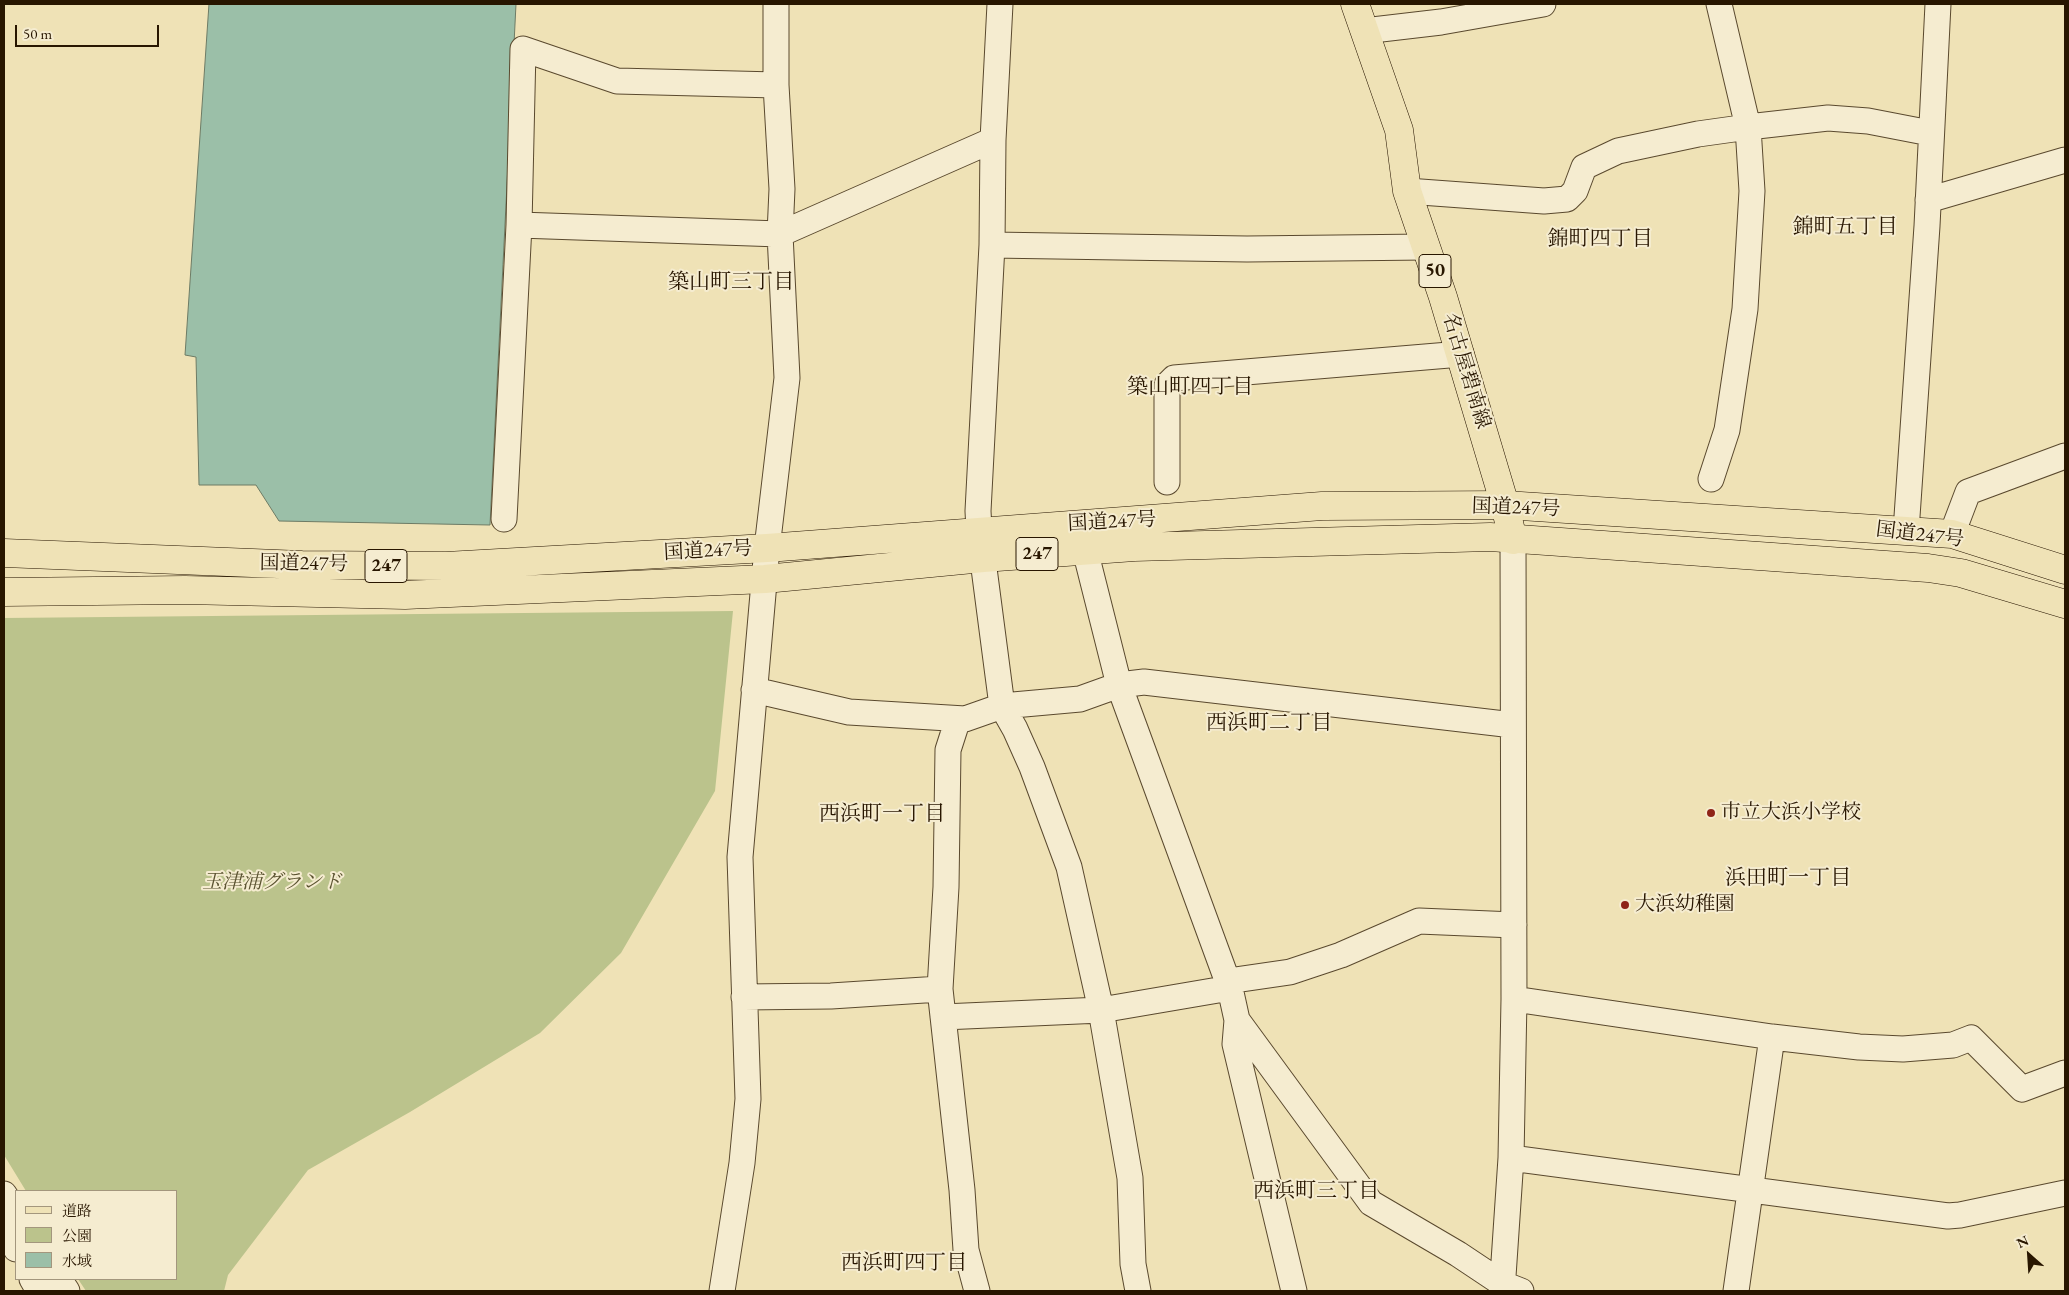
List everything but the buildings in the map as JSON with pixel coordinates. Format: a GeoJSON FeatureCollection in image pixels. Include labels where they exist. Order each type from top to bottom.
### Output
{"type":"FeatureCollection","features":[{"type":"Feature","properties":{"kind":"main road","name":"名古屋碧南線"},"geometry":{"type":"LineString","coordinates":[[1356,4],[1398,130],[1407,191],[1461,354],[1513,540]]}},
{"type":"Feature","properties":{"kind":"main road","name":"国道247号"},"geometry":{"type":"LineString","coordinates":[[4,553],[302,565],[446,566],[767,548],[979,530],[1178,518],[1322,506],[1505,506],[1952,534],[2065,570]]}},
{"type":"Feature","properties":{"kind":"main road","name":"国道247号"},"geometry":{"type":"LineString","coordinates":[[4,592],[185,590],[405,595],[765,579],[1086,550],[1490,537],[1928,568],[1961,574],[2065,604]]}},
{"type":"Feature","properties":{"kind":"street"},"geometry":{"type":"LineString","coordinates":[[722,1291],[742,1163],[748,1099],[740,856],[767,548],[787,378],[780,234],[782,189],[776,85],[776,4]]}},
{"type":"Feature","properties":{"kind":"street"},"geometry":{"type":"LineString","coordinates":[[1000,4],[993,140],[992,245],[978,512],[979,530],[1002,706],[1015,729],[1032,767],[1069,867],[1101,1010],[1130,1178],[1133,1264],[1138,1291]]}},
{"type":"Feature","properties":{"kind":"street"},"geometry":{"type":"LineString","coordinates":[[1364,31],[1440,22],[1536,4]]}},
{"type":"Feature","properties":{"kind":"street"},"geometry":{"type":"LineString","coordinates":[[1711,480],[1727,430],[1745,309],[1752,191],[1748,127],[1719,4]]}},
{"type":"Feature","properties":{"kind":"street"},"geometry":{"type":"LineString","coordinates":[[1906,531],[1928,200],[1938,4]]}},
{"type":"Feature","properties":{"kind":"street"},"geometry":{"type":"LineString","coordinates":[[504,519],[519,225],[523,49],[617,81],[776,85]]}},
{"type":"Feature","properties":{"kind":"street"},"geometry":{"type":"LineString","coordinates":[[1407,191],[1544,201],[1567,199],[1575,191],[1584,167],[1618,151],[1698,134],[1828,118],[1868,121],[1930,133]]}},
{"type":"Feature","properties":{"kind":"street"},"geometry":{"type":"LineString","coordinates":[[519,225],[780,234],[993,140]]}},
{"type":"Feature","properties":{"kind":"street"},"geometry":{"type":"LineString","coordinates":[[1928,200],[2065,160]]}},
{"type":"Feature","properties":{"kind":"street"},"geometry":{"type":"LineString","coordinates":[[992,245],[1247,249],[1426,247]]}},
{"type":"Feature","properties":{"kind":"street"},"geometry":{"type":"LineString","coordinates":[[1167,482],[1167,385],[1174,378],[1461,354]]}},
{"type":"Feature","properties":{"kind":"street"},"geometry":{"type":"LineString","coordinates":[[1952,534],[1968,492],[2065,456]]}},
{"type":"Feature","properties":{"kind":"street"},"geometry":{"type":"LineString","coordinates":[[1509,1289],[1514,999],[1513,540]]}},
{"type":"Feature","properties":{"kind":"street"},"geometry":{"type":"LineString","coordinates":[[1086,550],[1119,685],[1229,985],[1237,1020],[1235,1044],[1294,1291]]}},
{"type":"Feature","properties":{"kind":"street"},"geometry":{"type":"LineString","coordinates":[[754,690],[849,712],[965,719],[1002,706],[1080,699],[1119,685],[1144,682],[1513,725]]}},
{"type":"Feature","properties":{"kind":"street"},"geometry":{"type":"LineString","coordinates":[[958,719],[948,750],[946,887],[940,989],[962,1190],[966,1250],[976,1291]]}},
{"type":"Feature","properties":{"kind":"street"},"geometry":{"type":"LineString","coordinates":[[943,1017],[1101,1010],[1229,985],[1290,972],[1341,955],[1419,921],[1514,925]]}},
{"type":"Feature","properties":{"kind":"street"},"geometry":{"type":"LineString","coordinates":[[744,997],[831,996],[940,989]]}},
{"type":"Feature","properties":{"kind":"street"},"geometry":{"type":"LineString","coordinates":[[1514,999],[1772,1037],[1859,1047],[1903,1049],[1952,1044],[1971,1038],[2022,1089],[2065,1073]]}},
{"type":"Feature","properties":{"kind":"street"},"geometry":{"type":"LineString","coordinates":[[1237,1020],[1371,1202],[1458,1254],[1509,1289]]}},
{"type":"Feature","properties":{"kind":"street"},"geometry":{"type":"LineString","coordinates":[[1736,1291],[1772,1037]]}},
{"type":"Feature","properties":{"kind":"street"},"geometry":{"type":"LineString","coordinates":[[1510,1158],[1948,1216],[1960,1216],[2065,1193]]}},
{"type":"Feature","properties":{"kind":"street"},"geometry":{"type":"LineString","coordinates":[[4,1194],[15,1210]]}},
{"type":"Feature","properties":{"kind":"street"},"geometry":{"type":"LineString","coordinates":[[4,1224],[15,1247]]}},
{"type":"Feature","properties":{"kind":"street"},"geometry":{"type":"LineString","coordinates":[[33,1280],[39,1291]]}},
{"type":"Feature","properties":{"kind":"street"},"geometry":{"type":"LineString","coordinates":[[60,1280],[67,1291]]}},
{"type":"Feature","properties":{"kind":"green space","name":"玉津浦グランド"},"geometry":{"type":"Polygon","coordinates":[[[733,611],[715,791],[621,953],[540,1033],[410,1112],[308,1170],[228,1275],[224,1291],[86,1291],[79,1280],[178,1280],[178,1190],[25,1190],[4,1155],[4,618],[733,611]]]}},
{"type":"Feature","properties":{"kind":"water"},"geometry":{"type":"Polygon","coordinates":[[[209,4],[516,4],[490,525],[279,521],[256,485],[199,485],[196,357],[185,355],[209,4]]]}},
{"type":"Feature","properties":{"kind":"place","name":"市立大浜小学校"},"geometry":{"type":"Point","coordinates":[1711,813]}},
{"type":"Feature","properties":{"kind":"place","name":"大浜幼稚園"},"geometry":{"type":"Point","coordinates":[1625,905]}},
{"type":"Feature","properties":{"kind":"district","name":"錦町五丁目"},"geometry":{"type":"Point","coordinates":[1845,227]}},
{"type":"Feature","properties":{"kind":"district","name":"錦町四丁目"},"geometry":{"type":"Point","coordinates":[1600,239]}},
{"type":"Feature","properties":{"kind":"district","name":"築山町三丁目"},"geometry":{"type":"Point","coordinates":[731,282]}},
{"type":"Feature","properties":{"kind":"district","name":"築山町四丁目"},"geometry":{"type":"Point","coordinates":[1190,387]}},
{"type":"Feature","properties":{"kind":"district","name":"西浜町二丁目"},"geometry":{"type":"Point","coordinates":[1269,723]}},
{"type":"Feature","properties":{"kind":"district","name":"西浜町一丁目"},"geometry":{"type":"Point","coordinates":[882,814]}},
{"type":"Feature","properties":{"kind":"district","name":"浜田町一丁目"},"geometry":{"type":"Point","coordinates":[1788,878]}},
{"type":"Feature","properties":{"kind":"district","name":"西浜町三丁目"},"geometry":{"type":"Point","coordinates":[1316,1191]}},
{"type":"Feature","properties":{"kind":"district","name":"西浜町四丁目"},"geometry":{"type":"Point","coordinates":[904,1263]}}]}
